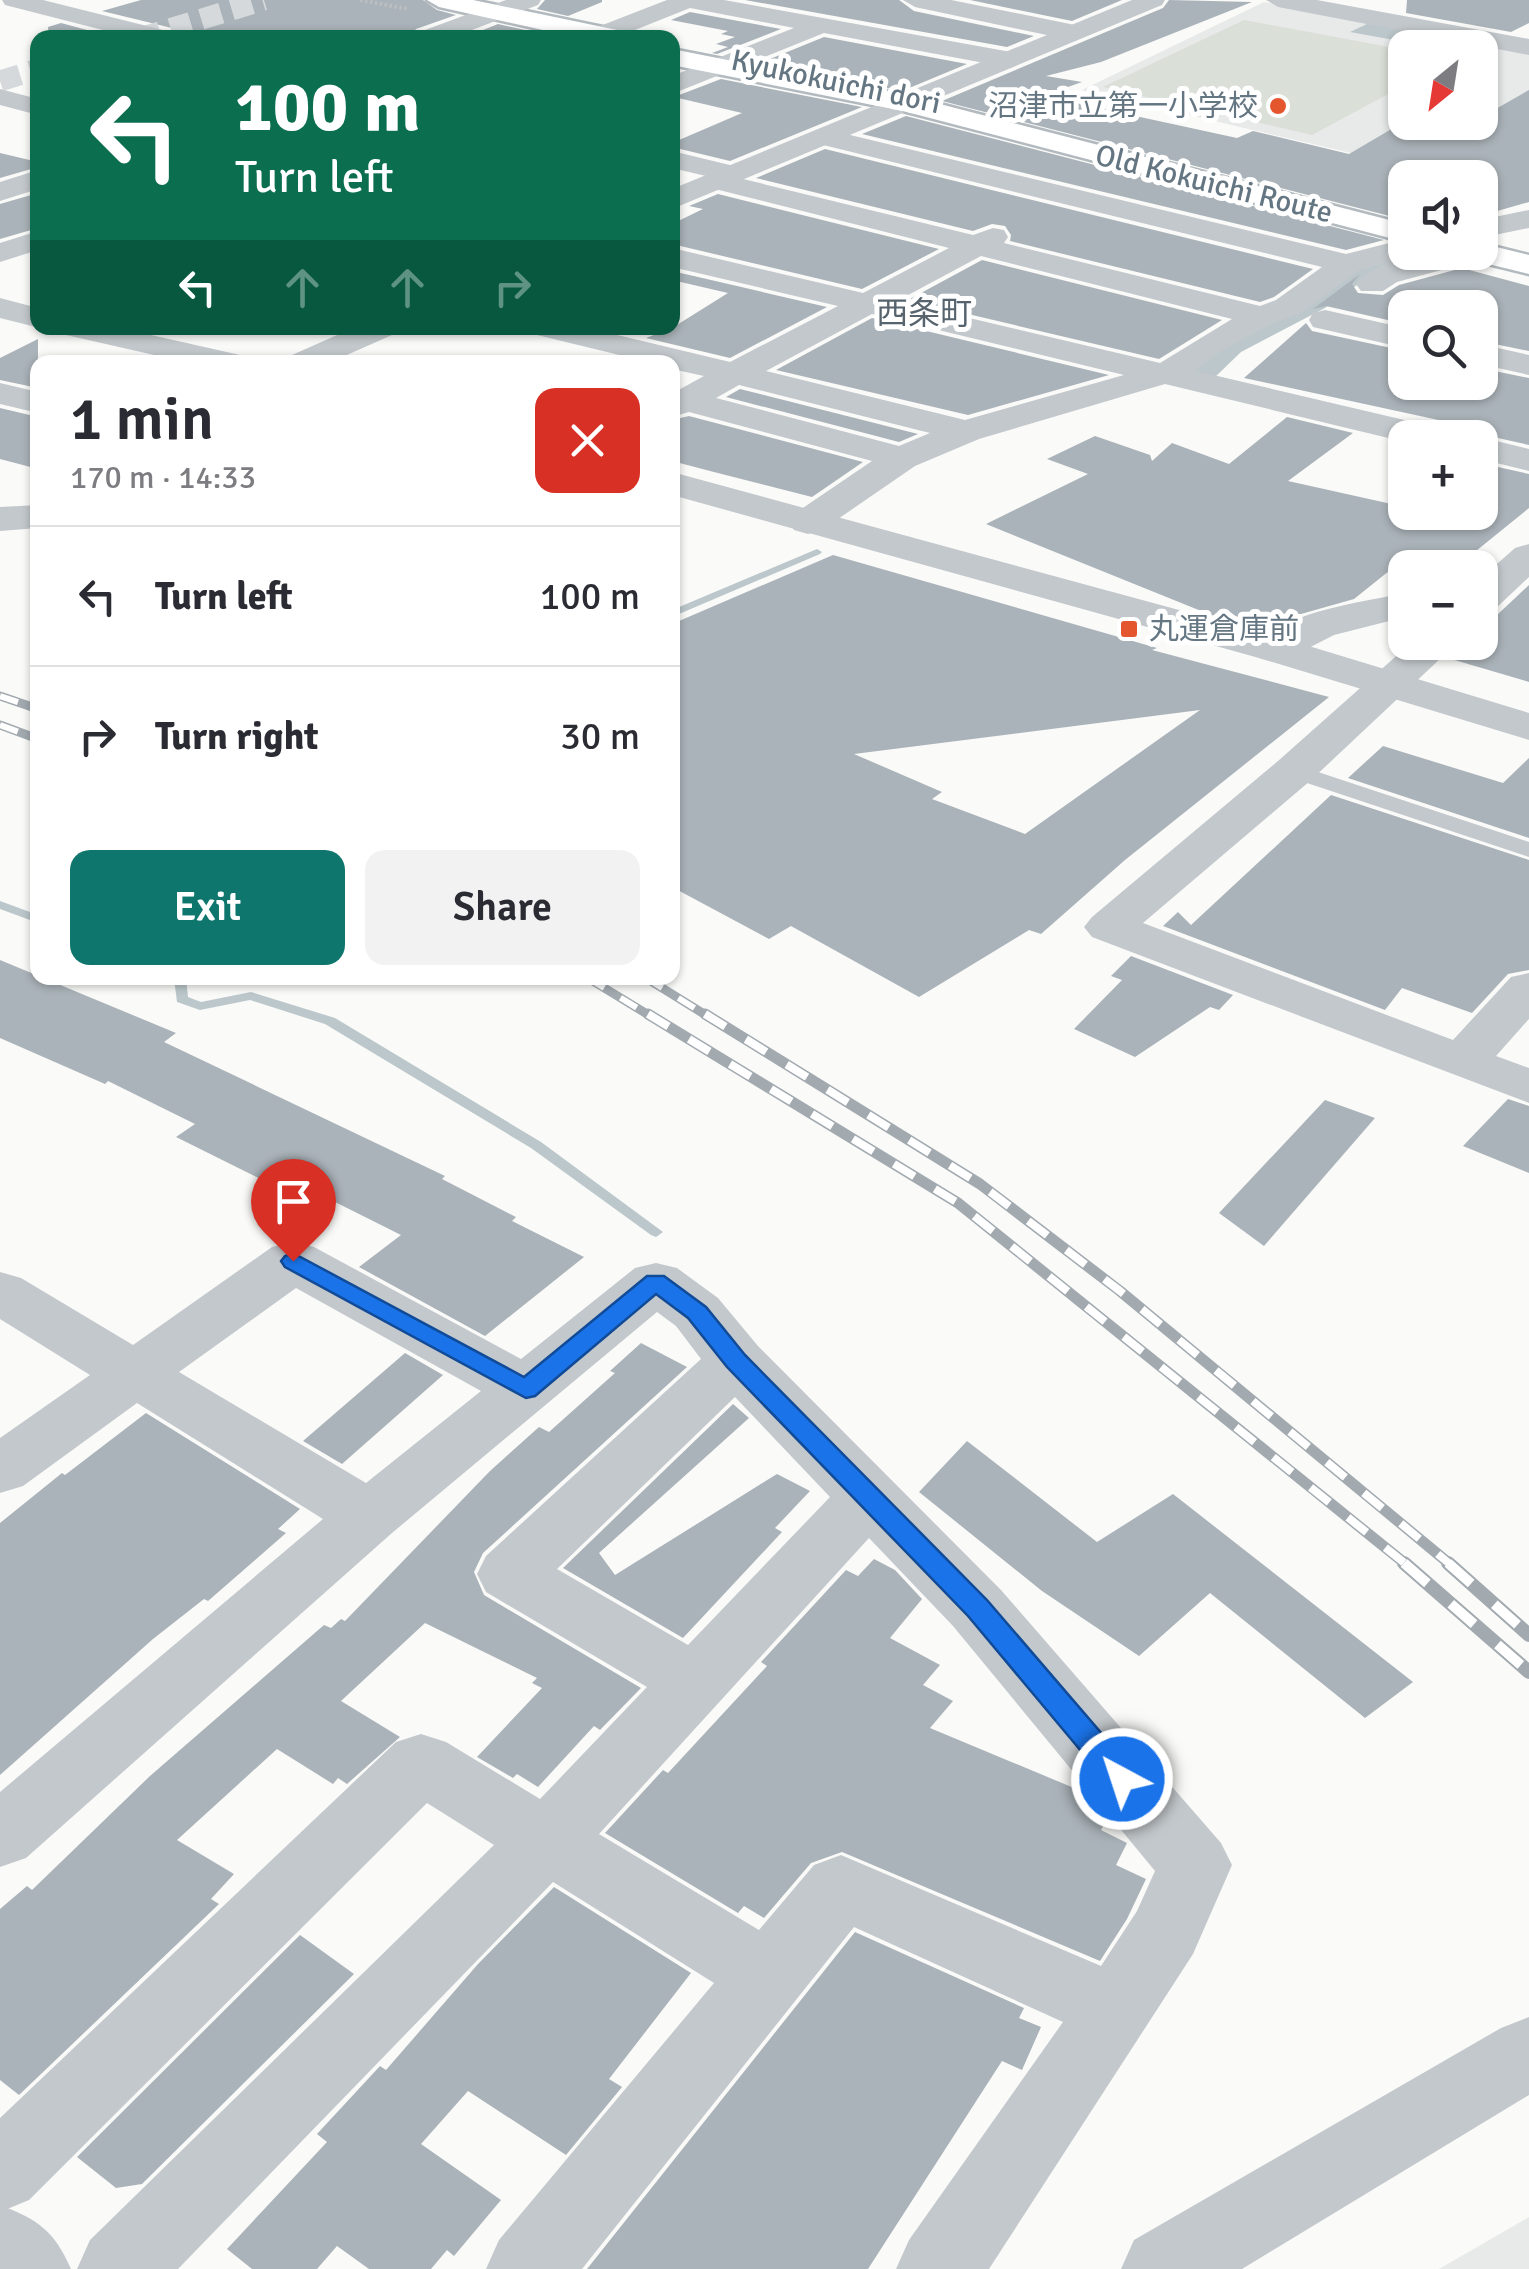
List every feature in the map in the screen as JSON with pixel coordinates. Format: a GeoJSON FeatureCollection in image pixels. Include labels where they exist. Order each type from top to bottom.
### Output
{"type":"FeatureCollection","features":[{"type":"Feature","properties":{"kind":"main road"},"geometry":{"type":"LineString","coordinates":[[440,0],[488,15]]}},
{"type":"Feature","properties":{"kind":"main road"},"geometry":{"type":"LineString","coordinates":[[414,3],[562,30]]}},
{"type":"Feature","properties":{"kind":"main road","name":"Kyukokuichi dori"},"geometry":{"type":"LineString","coordinates":[[680,50],[730,64]]}},
{"type":"Feature","properties":{"kind":"main road","name":"Old Kokuichi Route"},"geometry":{"type":"LineString","coordinates":[[680,57],[912,100],[1388,229]]}},
{"type":"Feature","properties":{"kind":"main road","name":"Kyukokuichi dori"},"geometry":{"type":"LineString","coordinates":[[912,100],[1388,217]]}},
{"type":"Feature","properties":{"kind":"street"},"geometry":{"type":"LineString","coordinates":[[14,0],[134,30]]}},
{"type":"Feature","properties":{"kind":"street"},"geometry":{"type":"LineString","coordinates":[[448,30],[529,0]]}},
{"type":"Feature","properties":{"kind":"street"},"geometry":{"type":"LineString","coordinates":[[613,30],[687,0],[1010,60]]}},
{"type":"Feature","properties":{"kind":"street"},"geometry":{"type":"LineString","coordinates":[[916,0],[1075,34]]}},
{"type":"Feature","properties":{"kind":"street"},"geometry":{"type":"LineString","coordinates":[[680,196],[1153,0]]}},
{"type":"Feature","properties":{"kind":"street"},"geometry":{"type":"LineString","coordinates":[[1278,0],[1529,47]]}},
{"type":"Feature","properties":{"kind":"street"},"geometry":{"type":"LineString","coordinates":[[680,83],[871,6]]}},
{"type":"Feature","properties":{"kind":"street"},"geometry":{"type":"LineString","coordinates":[[1406,24],[1454,6]]}},
{"type":"Feature","properties":{"kind":"street"},"geometry":{"type":"LineString","coordinates":[[0,97],[30,105]]}},
{"type":"Feature","properties":{"kind":"street"},"geometry":{"type":"LineString","coordinates":[[825,137],[1347,264]]}},
{"type":"Feature","properties":{"kind":"street"},"geometry":{"type":"LineString","coordinates":[[680,163],[976,246],[1262,316]]}},
{"type":"Feature","properties":{"kind":"street"},"geometry":{"type":"LineString","coordinates":[[680,402],[1134,163]]}},
{"type":"Feature","properties":{"kind":"street"},"geometry":{"type":"LineString","coordinates":[[0,192],[30,182]]}},
{"type":"Feature","properties":{"kind":"street"},"geometry":{"type":"LineString","coordinates":[[0,210],[30,216]]}},
{"type":"Feature","properties":{"kind":"street"},"geometry":{"type":"LineString","coordinates":[[1216,386],[1246,357],[1324,320],[1386,275],[1499,247],[1529,219]]}},
{"type":"Feature","properties":{"kind":"street"},"geometry":{"type":"LineString","coordinates":[[0,252],[30,243]]}},
{"type":"Feature","properties":{"kind":"street"},"geometry":{"type":"LineString","coordinates":[[808,522],[902,458],[966,430],[1164,374],[1262,316],[1288,307],[1347,264],[1388,253]]}},
{"type":"Feature","properties":{"kind":"street"},"geometry":{"type":"LineString","coordinates":[[680,259],[1388,427]]}},
{"type":"Feature","properties":{"kind":"street"},"geometry":{"type":"LineString","coordinates":[[1084,300],[1118,282]]}},
{"type":"Feature","properties":{"kind":"street"},"geometry":{"type":"LineString","coordinates":[[0,308],[30,316]]}},
{"type":"Feature","properties":{"kind":"street"},"geometry":{"type":"LineString","coordinates":[[1015,338],[1049,320]]}},
{"type":"Feature","properties":{"kind":"street"},"geometry":{"type":"LineString","coordinates":[[1324,320],[1388,334]]}},
{"type":"Feature","properties":{"kind":"street"},"geometry":{"type":"LineString","coordinates":[[832,322],[1101,391]]}},
{"type":"Feature","properties":{"kind":"street"},"geometry":{"type":"LineString","coordinates":[[109,335],[197,355]]}},
{"type":"Feature","properties":{"kind":"street"},"geometry":{"type":"LineString","coordinates":[[320,355],[364,335]]}},
{"type":"Feature","properties":{"kind":"street"},"geometry":{"type":"LineString","coordinates":[[579,335],[664,355]]}},
{"type":"Feature","properties":{"kind":"street"},"geometry":{"type":"LineString","coordinates":[[570,355],[601,340]]}},
{"type":"Feature","properties":{"kind":"street"},"geometry":{"type":"LineString","coordinates":[[1498,358],[1529,364]]}},
{"type":"Feature","properties":{"kind":"street"},"geometry":{"type":"LineString","coordinates":[[680,359],[966,430]]}},
{"type":"Feature","properties":{"kind":"street"},"geometry":{"type":"LineString","coordinates":[[0,393],[30,400]]}},
{"type":"Feature","properties":{"kind":"street"},"geometry":{"type":"LineString","coordinates":[[680,403],[902,458]]}},
{"type":"Feature","properties":{"kind":"street"},"geometry":{"type":"LineString","coordinates":[[1498,452],[1529,460]]}},
{"type":"Feature","properties":{"kind":"street"},"geometry":{"type":"LineString","coordinates":[[680,485],[1274,649],[1529,727]]}},
{"type":"Feature","properties":{"kind":"street"},"geometry":{"type":"LineString","coordinates":[[0,519],[30,517]]}},
{"type":"Feature","properties":{"kind":"street"},"geometry":{"type":"LineString","coordinates":[[1274,649],[1293,635],[1313,628],[1388,610]]}},
{"type":"Feature","properties":{"kind":"street"},"geometry":{"type":"LineString","coordinates":[[1416,660],[1294,771],[1109,927],[1529,1088]]}},
{"type":"Feature","properties":{"kind":"street"},"geometry":{"type":"LineString","coordinates":[[1462,1062],[1529,988]]}},
{"type":"Feature","properties":{"kind":"street"},"geometry":{"type":"LineString","coordinates":[[0,1470],[293,1261],[526,1389]]}},
{"type":"Feature","properties":{"kind":"street"},"geometry":{"type":"LineString","coordinates":[[0,1836],[369,1516],[656,1282],[697,1312],[736,1361],[978,1608],[1195,1864],[1166,1931],[938,2269]]}},
{"type":"Feature","properties":{"kind":"street"},"geometry":{"type":"LineString","coordinates":[[0,1292],[369,1516]]}},
{"type":"Feature","properties":{"kind":"street"},"geometry":{"type":"LineString","coordinates":[[697,1682],[510,1574],[736,1361]]}},
{"type":"Feature","properties":{"kind":"street"},"geometry":{"type":"LineString","coordinates":[[120,2269],[548,1838],[870,1495]]}},
{"type":"Feature","properties":{"kind":"street"},"geometry":{"type":"LineString","coordinates":[[0,2173],[421,1763],[768,1976]]}},
{"type":"Feature","properties":{"kind":"street"},"geometry":{"type":"LineString","coordinates":[[529,2269],[841,1887],[1116,2009]]}},
{"type":"Feature","properties":{"kind":"street"},"geometry":{"type":"LineString","coordinates":[[1164,2269],[1529,2053]]}},
{"type":"Feature","properties":{"kind":"street"},"geometry":{"type":"LineString","coordinates":[[0,2245],[28,2269]]}},
{"type":"Feature","properties":{"kind":"lane"},"geometry":{"type":"LineString","coordinates":[[1294,771],[1529,850]]}},
{"type":"Feature","properties":{"kind":"shaded area","name":"沼津市立第一小学校"},"geometry":{"type":"Polygon","coordinates":[[[1264,2],[1412,30],[1388,30],[1388,140],[1498,140],[1498,46],[1529,52],[1529,195],[1498,184],[1498,160],[1388,162],[1082,90],[1264,2]]]}},
{"type":"Feature","properties":{"kind":"shaded area"},"geometry":{"type":"Polygon","coordinates":[[[1244,20],[1388,47],[1388,94],[1312,135],[1103,87],[1244,20]]]}},
{"type":"Feature","properties":{"kind":"shaded area"},"geometry":{"type":"Polygon","coordinates":[[[1369,23],[1407,30],[1388,30],[1388,39],[1350,32],[1369,23]]]}},
{"type":"Feature","properties":{"kind":"shaded area"},"geometry":{"type":"Polygon","coordinates":[[[1388,259],[1388,269],[1375,272],[1325,308],[1241,352],[1213,379],[1192,374],[1204,361],[1361,265],[1388,259]]]}},
{"type":"Feature","properties":{"kind":"shaded area"},"geometry":{"type":"Polygon","coordinates":[[[1529,2217],[1529,2269],[1439,2269],[1529,2217]]]}},
{"type":"Feature","properties":{"kind":"building"},"geometry":{"type":"Polygon","coordinates":[[[141,0],[423,0],[437,10],[456,15],[415,30],[177,30],[102,11],[141,0]]]}},
{"type":"Feature","properties":{"kind":"building"},"geometry":{"type":"Polygon","coordinates":[[[545,0],[602,2],[568,16],[537,9],[545,0]]]}},
{"type":"Feature","properties":{"kind":"building"},"geometry":{"type":"Polygon","coordinates":[[[745,0],[899,0],[914,11],[1034,36],[1007,47],[745,0]]]}},
{"type":"Feature","properties":{"kind":"building"},"geometry":{"type":"Polygon","coordinates":[[[970,0],[1122,0],[1072,21],[970,0]]]}},
{"type":"Feature","properties":{"kind":"building"},"geometry":{"type":"Polygon","coordinates":[[[1169,0],[1252,2],[1101,62],[1046,76],[1082,82],[1051,93],[1100,104],[1094,107],[1237,138],[1253,131],[1349,154],[1388,131],[1388,140],[1498,140],[1498,108],[1529,90],[1529,202],[1498,211],[1498,160],[1388,160],[1388,216],[942,101],[1163,8],[1169,0]]]}},
{"type":"Feature","properties":{"kind":"building"},"geometry":{"type":"Polygon","coordinates":[[[1407,0],[1529,0],[1529,23],[1511,32],[1406,13],[1407,0]]]}},
{"type":"Feature","properties":{"kind":"building"},"geometry":{"type":"Polygon","coordinates":[[[690,12],[781,29],[717,54],[712,53],[728,47],[716,44],[735,37],[721,34],[728,31],[671,20],[690,12]]]}},
{"type":"Feature","properties":{"kind":"building"},"geometry":{"type":"Polygon","coordinates":[[[61,23],[87,30],[48,30],[61,23]]]}},
{"type":"Feature","properties":{"kind":"building"},"geometry":{"type":"Polygon","coordinates":[[[498,24],[525,30],[483,30],[498,24]]]}},
{"type":"Feature","properties":{"kind":"building"},"geometry":{"type":"Polygon","coordinates":[[[824,37],[967,64],[902,91],[760,63],[824,37]]]}},
{"type":"Feature","properties":{"kind":"building"},"geometry":{"type":"Polygon","coordinates":[[[721,79],[862,107],[730,161],[680,149],[680,140],[742,113],[680,98],[680,95],[721,79]]]}},
{"type":"Feature","properties":{"kind":"building"},"geometry":{"type":"Polygon","coordinates":[[[906,116],[1384,240],[1346,250],[862,134],[906,116]]]}},
{"type":"Feature","properties":{"kind":"building"},"geometry":{"type":"Polygon","coordinates":[[[825,149],[1313,269],[1274,297],[1260,302],[1010,241],[1005,226],[992,224],[973,231],[756,178],[825,149]]]}},
{"type":"Feature","properties":{"kind":"building"},"geometry":{"type":"Polygon","coordinates":[[[0,153],[30,160],[30,169],[0,178],[0,153]]]}},
{"type":"Feature","properties":{"kind":"building"},"geometry":{"type":"Polygon","coordinates":[[[718,194],[939,249],[862,289],[680,246],[680,220],[703,209],[689,206],[718,194]]]}},
{"type":"Feature","properties":{"kind":"building"},"geometry":{"type":"Polygon","coordinates":[[[30,195],[30,230],[0,239],[0,204],[30,195]]]}},
{"type":"Feature","properties":{"kind":"building"},"geometry":{"type":"Polygon","coordinates":[[[982,260],[1222,320],[1159,359],[908,300],[982,260]]]}},
{"type":"Feature","properties":{"kind":"building"},"geometry":{"type":"Polygon","coordinates":[[[1455,270],[1469,270],[1529,286],[1529,351],[1498,345],[1498,290],[1391,290],[1455,270]]]}},
{"type":"Feature","properties":{"kind":"building"},"geometry":{"type":"Polygon","coordinates":[[[680,273],[827,307],[730,358],[646,338],[680,335],[680,323],[728,293],[680,282],[680,273]]]}},
{"type":"Feature","properties":{"kind":"building"},"geometry":{"type":"Polygon","coordinates":[[[1360,274],[1352,284],[1358,293],[1388,292],[1388,320],[1326,306],[1313,309],[1360,274]]]}},
{"type":"Feature","properties":{"kind":"building"},"geometry":{"type":"Polygon","coordinates":[[[872,318],[1109,375],[968,415],[776,370],[872,318]]]}},
{"type":"Feature","properties":{"kind":"building"},"geometry":{"type":"Polygon","coordinates":[[[1306,323],[1312,331],[1388,347],[1388,400],[1498,400],[1498,372],[1529,378],[1529,445],[1498,438],[1498,420],[1438,420],[1244,378],[1306,323]]]}},
{"type":"Feature","properties":{"kind":"building"},"geometry":{"type":"Polygon","coordinates":[[[38,339],[38,355],[30,355],[30,386],[0,380],[0,358],[38,339]]]}},
{"type":"Feature","properties":{"kind":"building"},"geometry":{"type":"Polygon","coordinates":[[[740,389],[918,434],[899,442],[726,397],[740,389]]]}},
{"type":"Feature","properties":{"kind":"building"},"geometry":{"type":"Polygon","coordinates":[[[0,408],[30,415],[30,467],[0,459],[0,408]]]}},
{"type":"Feature","properties":{"kind":"building"},"geometry":{"type":"Polygon","coordinates":[[[689,416],[863,462],[812,497],[680,463],[680,418],[689,416]]]}},
{"type":"Feature","properties":{"kind":"building"},"geometry":{"type":"Polygon","coordinates":[[[1287,417],[1353,433],[1288,481],[1388,503],[1388,530],[1498,530],[1498,467],[1529,474],[1529,508],[1477,550],[1388,550],[1388,572],[1354,599],[1255,627],[1211,615],[986,524],[1088,474],[1047,459],[1095,436],[1150,455],[1152,461],[1172,443],[1229,464],[1287,417]]]}},
{"type":"Feature","properties":{"kind":"building"},"geometry":{"type":"Polygon","coordinates":[[[833,555],[1157,648],[1152,650],[1329,697],[1125,860],[1041,934],[1029,930],[919,997],[791,926],[769,939],[680,891],[680,621],[833,555]],[[1200,710],[854,754],[942,792],[932,799],[1025,834],[1200,710]]]}},
{"type":"Feature","properties":{"kind":"building"},"geometry":{"type":"Polygon","coordinates":[[[1529,585],[1529,682],[1454,660],[1498,660],[1498,614],[1529,585]]]}},
{"type":"Feature","properties":{"kind":"building"},"geometry":{"type":"Polygon","coordinates":[[[1383,746],[1503,783],[1529,758],[1529,838],[1348,778],[1383,746]]]}},
{"type":"Feature","properties":{"kind":"building"},"geometry":{"type":"Polygon","coordinates":[[[1331,795],[1529,860],[1529,970],[1508,974],[1472,1013],[1402,988],[1385,1010],[1163,926],[1178,912],[1191,925],[1331,795]]]}},
{"type":"Feature","properties":{"kind":"building"},"geometry":{"type":"Polygon","coordinates":[[[1131,956],[1233,995],[1219,1010],[1210,1007],[1135,1057],[1074,1029],[1122,980],[1111,976],[1131,956]]]}},
{"type":"Feature","properties":{"kind":"building"},"geometry":{"type":"Polygon","coordinates":[[[0,960],[30,972],[30,985],[60,985],[176,1033],[164,1042],[445,1176],[442,1179],[516,1217],[512,1221],[584,1257],[485,1336],[359,1267],[401,1235],[295,1182],[283,1190],[176,1137],[195,1124],[108,1081],[105,1084],[0,1038],[0,960]]]}},
{"type":"Feature","properties":{"kind":"building"},"geometry":{"type":"Polygon","coordinates":[[[1508,1099],[1529,1106],[1529,1173],[1463,1146],[1508,1099]]]}},
{"type":"Feature","properties":{"kind":"building"},"geometry":{"type":"Polygon","coordinates":[[[1325,1100],[1375,1118],[1264,1246],[1219,1213],[1325,1100]]]}},
{"type":"Feature","properties":{"kind":"building"},"geometry":{"type":"Polygon","coordinates":[[[641,1343],[687,1367],[483,1553],[474,1572],[484,1595],[641,1688],[600,1730],[594,1726],[538,1787],[477,1757],[542,1688],[532,1683],[537,1678],[425,1623],[341,1701],[400,1737],[347,1784],[338,1778],[333,1784],[277,1749],[177,1840],[234,1874],[211,1899],[219,1904],[19,2095],[0,2080],[0,1909],[27,1886],[32,1890],[150,1776],[324,1625],[331,1628],[341,1619],[345,1621],[490,1471],[539,1427],[549,1432],[615,1373],[610,1371],[641,1343]]]}},
{"type":"Feature","properties":{"kind":"building"},"geometry":{"type":"Polygon","coordinates":[[[405,1353],[443,1375],[342,1464],[303,1441],[405,1353]]]}},
{"type":"Feature","properties":{"kind":"building"},"geometry":{"type":"Polygon","coordinates":[[[733,1404],[749,1418],[599,1553],[615,1575],[777,1474],[810,1491],[775,1528],[782,1532],[683,1638],[563,1568],[733,1404]]]}},
{"type":"Feature","properties":{"kind":"building"},"geometry":{"type":"Polygon","coordinates":[[[146,1413],[300,1509],[278,1529],[286,1533],[208,1601],[204,1599],[153,1639],[0,1775],[0,1523],[146,1413]]]}},
{"type":"Feature","properties":{"kind":"building"},"geometry":{"type":"Polygon","coordinates":[[[967,1441],[1097,1542],[1173,1494],[1413,1682],[1365,1718],[1210,1593],[1139,1656],[1042,1591],[919,1492],[967,1441]]]}},
{"type":"Feature","properties":{"kind":"building"},"geometry":{"type":"Polygon","coordinates":[[[874,1559],[895,1570],[922,1599],[890,1638],[940,1665],[923,1685],[953,1701],[930,1728],[1086,1793],[1094,1803],[1090,1811],[1107,1819],[1101,1830],[1127,1843],[1116,1865],[1146,1879],[1100,1961],[842,1852],[811,1863],[764,1918],[744,1906],[738,1913],[605,1833],[663,1770],[668,1773],[767,1666],[761,1662],[846,1570],[858,1576],[874,1559]]]}},
{"type":"Feature","properties":{"kind":"building"},"geometry":{"type":"Polygon","coordinates":[[[554,1887],[691,1973],[609,2079],[622,2087],[566,2155],[468,2091],[421,2144],[501,2200],[454,2256],[447,2250],[431,2269],[369,2269],[337,2246],[317,2269],[252,2269],[227,2249],[327,2142],[317,2134],[380,2066],[386,2070],[478,1964],[554,1887]]]}},
{"type":"Feature","properties":{"kind":"building"},"geometry":{"type":"Polygon","coordinates":[[[855,1932],[1024,2008],[1019,2018],[1041,2027],[1022,2070],[1002,2061],[868,2269],[587,2269],[855,1932]]]}},
{"type":"Feature","properties":{"kind":"building"},"geometry":{"type":"Polygon","coordinates":[[[300,1935],[354,1974],[142,2184],[116,2188],[77,2157],[300,1935]]]}},
{"type":"Feature","properties":{"kind":"waterway"},"geometry":{"type":"LineString","coordinates":[[680,611],[817,552]]}},
{"type":"Feature","properties":{"kind":"waterway"},"geometry":{"type":"LineString","coordinates":[[0,905],[30,916]]}},
{"type":"Feature","properties":{"kind":"waterway"},"geometry":{"type":"LineString","coordinates":[[181,985],[182,999],[200,1006],[251,996],[330,1021],[536,1145],[656,1232]]}},
{"type":"Feature","properties":{"kind":"tunnel"},"geometry":{"type":"LineString","coordinates":[[166,30],[264,0]]}},
{"type":"Feature","properties":{"kind":"tunnel"},"geometry":{"type":"LineString","coordinates":[[0,81],[30,72]]}},
{"type":"Feature","properties":{"kind":"railway"},"geometry":{"type":"LineString","coordinates":[[0,696],[30,706]]}},
{"type":"Feature","properties":{"kind":"railway"},"geometry":{"type":"LineString","coordinates":[[0,725],[30,736]]}},
{"type":"Feature","properties":{"kind":"railway"},"geometry":{"type":"LineString","coordinates":[[599,985],[652,1017]]}},
{"type":"Feature","properties":{"kind":"railway"},"geometry":{"type":"LineString","coordinates":[[657,985],[709,1017]]}},
{"type":"Feature","properties":{"kind":"railway"},"geometry":{"type":"LineString","coordinates":[[648,1014],[958,1203],[1407,1565]]}},
{"type":"Feature","properties":{"kind":"railway"},"geometry":{"type":"LineString","coordinates":[[705,1014],[980,1184],[1120,1291],[1451,1565]]}},
{"type":"Feature","properties":{"kind":"railway"},"geometry":{"type":"LineString","coordinates":[[1404,1563],[1529,1672]]}},
{"type":"Feature","properties":{"kind":"railway"},"geometry":{"type":"LineString","coordinates":[[1448,1563],[1529,1635]]}},
{"type":"Feature","properties":{"kind":"place","name":"沼津市立第一小学校"},"geometry":{"type":"Point","coordinates":[1278,106]}},
{"type":"Feature","properties":{"kind":"place","name":"丸運倉庫前"},"geometry":{"type":"Point","coordinates":[1129,629]}},
{"type":"Feature","properties":{"kind":"district","name":"西条町"},"geometry":{"type":"Point","coordinates":[924,313]}},
{"type":"Feature","properties":{"kind":"route"},"geometry":{"type":"LineString","coordinates":[[293,1261],[526,1389],[656,1282],[697,1312],[736,1361],[978,1608],[1122,1779]]}}]}
